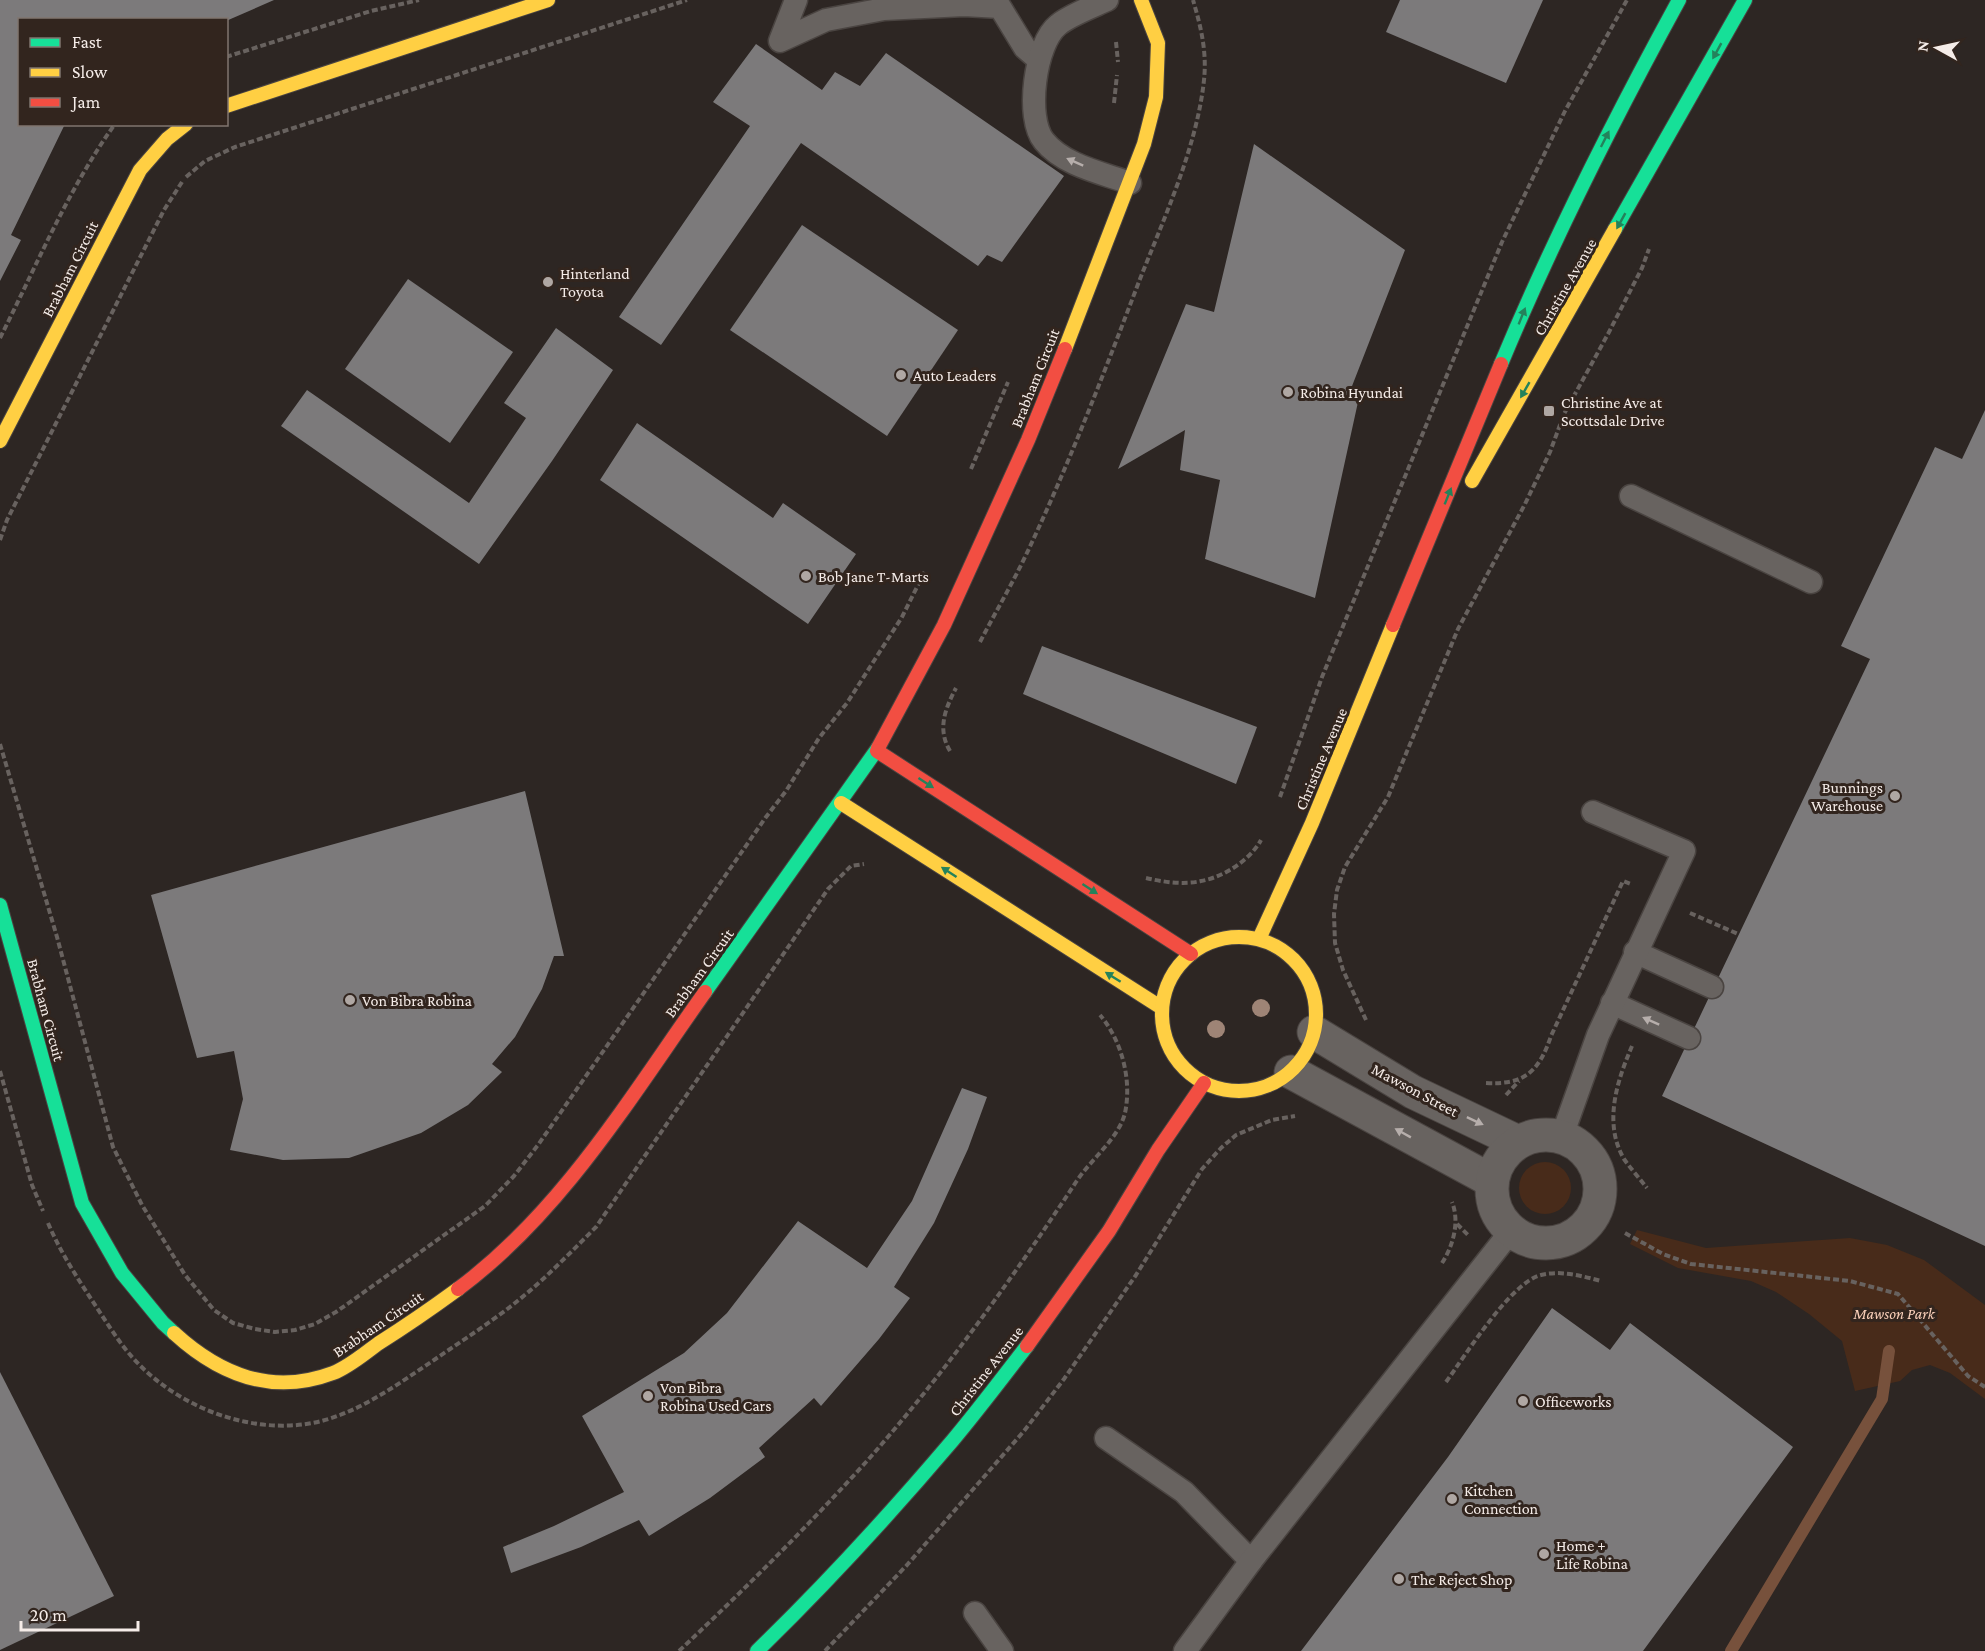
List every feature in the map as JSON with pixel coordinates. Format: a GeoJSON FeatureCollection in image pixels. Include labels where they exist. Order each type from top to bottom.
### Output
{"type":"FeatureCollection","features":[{"type":"Feature","properties":{"kind":"street"},"geometry":{"type":"LineString","coordinates":[[228,105],[548,0]]}},
{"type":"Feature","properties":{"kind":"street","name":"Brabham Circuit"},"geometry":{"type":"LineString","coordinates":[[0,905],[82,1203],[122,1273],[163,1323],[193,1350],[226,1369],[249,1378],[279,1382],[304,1381],[335,1372],[420,1317],[489,1266],[538,1217],[584,1162],[841,803],[877,751],[944,625],[1028,440],[1144,144],[1156,97],[1158,43],[1141,0]]}},
{"type":"Feature","properties":{"kind":"street","name":"Christine Avenue"},"geometry":{"type":"LineString","coordinates":[[1259,939],[1312,823],[1410,590],[1532,289],[1626,97],[1679,0]]}},
{"type":"Feature","properties":{"kind":"street","name":"Christine Avenue"},"geometry":{"type":"LineString","coordinates":[[1463,497],[1745,0]]}},
{"type":"Feature","properties":{"kind":"street","name":"Brabham Circuit"},"geometry":{"type":"LineString","coordinates":[[0,441],[140,170],[167,139],[183,126]]}},
{"type":"Feature","properties":{"kind":"street","name":"Christine Avenue"},"geometry":{"type":"LineString","coordinates":[[1410,590],[1452,518]]}},
{"type":"Feature","properties":{"kind":"street"},"geometry":{"type":"LineString","coordinates":[[877,751],[1191,954]]}},
{"type":"Feature","properties":{"kind":"street"},"geometry":{"type":"LineString","coordinates":[[841,803],[1162,1008]]}},
{"type":"Feature","properties":{"kind":"street"},"geometry":{"type":"LineString","coordinates":[[1241,937],[1259,939],[1286,952],[1297,963],[1312,988],[1316,1018],[1314,1032],[1301,1060],[1291,1072],[1278,1081],[1249,1091],[1233,1092],[1204,1083],[1182,1066],[1168,1045],[1164,1033],[1162,1008],[1171,978],[1191,954],[1206,944],[1223,938],[1241,937]]}},
{"type":"Feature","properties":{"kind":"street","name":"Mawson Street"},"geometry":{"type":"LineString","coordinates":[[1314,1032],[1413,1092],[1518,1142]]}},
{"type":"Feature","properties":{"kind":"street"},"geometry":{"type":"LineString","coordinates":[[1291,1072],[1492,1181]]}},
{"type":"Feature","properties":{"kind":"street","name":"Christine Avenue"},"geometry":{"type":"LineString","coordinates":[[757,1651],[817,1592],[890,1512],[954,1439],[1041,1329],[1109,1231],[1158,1150],[1204,1083]]}},
{"type":"Feature","properties":{"kind":"street"},"geometry":{"type":"LineString","coordinates":[[1547,1134],[1562,1136],[1577,1143],[1589,1155],[1598,1170],[1599,1203],[1592,1218],[1580,1232],[1563,1241],[1545,1244],[1527,1240],[1511,1231],[1499,1217],[1492,1200],[1492,1181],[1497,1164],[1506,1151],[1518,1142],[1532,1136],[1547,1134]]}},
{"type":"Feature","properties":{"kind":"lane"},"geometry":{"type":"LineString","coordinates":[[796,0],[780,41],[826,20],[884,9],[964,5],[1000,7],[1025,48],[1039,60]]}},
{"type":"Feature","properties":{"kind":"lane"},"geometry":{"type":"LineString","coordinates":[[1104,1],[1058,25],[1047,38],[1039,60],[1034,94],[1035,116],[1042,140],[1058,154],[1130,183]]}},
{"type":"Feature","properties":{"kind":"lane"},"geometry":{"type":"LineString","coordinates":[[1631,495],[1811,582]]}},
{"type":"Feature","properties":{"kind":"lane"},"geometry":{"type":"LineString","coordinates":[[1562,1136],[1598,1035],[1684,851],[1593,812]]}},
{"type":"Feature","properties":{"kind":"lane"},"geometry":{"type":"LineString","coordinates":[[1635,952],[1712,987]]}},
{"type":"Feature","properties":{"kind":"lane"},"geometry":{"type":"LineString","coordinates":[[1612,1003],[1689,1038]]}},
{"type":"Feature","properties":{"kind":"lane"},"geometry":{"type":"LineString","coordinates":[[1185,1651],[1251,1561],[1511,1231]]}},
{"type":"Feature","properties":{"kind":"lane"},"geometry":{"type":"LineString","coordinates":[[1106,1438],[1184,1492],[1251,1561]]}},
{"type":"Feature","properties":{"kind":"lane"},"geometry":{"type":"LineString","coordinates":[[975,1613],[1002,1651]]}},
{"type":"Feature","properties":{"kind":"path"},"geometry":{"type":"LineString","coordinates":[[228,56],[371,11],[418,0]]}},
{"type":"Feature","properties":{"kind":"path"},"geometry":{"type":"LineString","coordinates":[[0,540],[6,520],[164,210],[184,179],[205,161],[235,147],[687,0]]}},
{"type":"Feature","properties":{"kind":"path"},"geometry":{"type":"LineString","coordinates":[[975,650],[1024,557],[1070,455],[1177,185],[1196,123],[1204,81],[1205,53],[1193,0]]}},
{"type":"Feature","properties":{"kind":"path"},"geometry":{"type":"LineString","coordinates":[[1278,801],[1322,677],[1502,242],[1565,111],[1627,0]]}},
{"type":"Feature","properties":{"kind":"path"},"geometry":{"type":"LineString","coordinates":[[1104,1],[1114,30],[1118,57],[1113,108]]}},
{"type":"Feature","properties":{"kind":"path"},"geometry":{"type":"LineString","coordinates":[[0,338],[76,187],[96,151],[114,126]]}},
{"type":"Feature","properties":{"kind":"path"},"geometry":{"type":"LineString","coordinates":[[1350,1054],[1366,1030],[1365,1016],[1343,970],[1335,942],[1334,914],[1337,890],[1345,867],[1388,798],[1458,629],[1525,504],[1550,452],[1564,414],[1642,268],[1653,240]]}},
{"type":"Feature","properties":{"kind":"path"},"geometry":{"type":"LineString","coordinates":[[970,471],[1011,375]]}},
{"type":"Feature","properties":{"kind":"path"},"geometry":{"type":"LineString","coordinates":[[0,744],[57,937],[113,1147],[142,1205],[185,1275],[214,1310],[233,1323],[255,1329],[275,1332],[295,1330],[315,1324],[336,1312],[484,1206],[514,1176],[786,791],[819,738],[847,703],[902,617],[928,565]]}},
{"type":"Feature","properties":{"kind":"path"},"geometry":{"type":"LineString","coordinates":[[952,755],[948,750],[942,726],[946,708],[959,681]]}},
{"type":"Feature","properties":{"kind":"path"},"geometry":{"type":"LineString","coordinates":[[1105,898],[1123,871],[1157,881],[1175,883],[1202,881],[1225,872],[1246,858],[1262,837]]}},
{"type":"Feature","properties":{"kind":"path"},"geometry":{"type":"LineString","coordinates":[[0,1071],[32,1185],[52,1233],[71,1268],[133,1358],[152,1377],[205,1410],[229,1418],[273,1426],[316,1422],[339,1416],[389,1390],[495,1319],[548,1275],[580,1243],[603,1218],[828,889],[851,866],[863,863],[870,865]]}},
{"type":"Feature","properties":{"kind":"path"},"geometry":{"type":"LineString","coordinates":[[1501,1100],[1532,1071],[1544,1056],[1551,1036],[1623,881],[1630,884]]}},
{"type":"Feature","properties":{"kind":"path"},"geometry":{"type":"LineString","coordinates":[[1684,910],[1738,934]]}},
{"type":"Feature","properties":{"kind":"path"},"geometry":{"type":"LineString","coordinates":[[679,1651],[735,1598],[867,1460],[960,1348],[1020,1268],[1087,1165],[1118,1130],[1125,1114],[1127,1094],[1125,1072],[1119,1045],[1098,1012]]}},
{"type":"Feature","properties":{"kind":"path"},"geometry":{"type":"LineString","coordinates":[[1365,1016],[1372,1022]]}},
{"type":"Feature","properties":{"kind":"path"},"geometry":{"type":"LineString","coordinates":[[1634,1042],[1622,1070],[1615,1095],[1613,1121],[1617,1141],[1624,1158],[1647,1188]]}},
{"type":"Feature","properties":{"kind":"path"},"geometry":{"type":"LineString","coordinates":[[1477,1081],[1503,1084],[1520,1080]]}},
{"type":"Feature","properties":{"kind":"path"},"geometry":{"type":"LineString","coordinates":[[825,1651],[907,1565],[1024,1431],[1064,1379],[1136,1275],[1202,1169],[1236,1135],[1272,1120],[1306,1113],[1315,1106],[1325,1091]]}},
{"type":"Feature","properties":{"kind":"path"},"geometry":{"type":"LineString","coordinates":[[1456,1223],[1468,1235]]}},
{"type":"Feature","properties":{"kind":"path"},"geometry":{"type":"LineString","coordinates":[[1625,1233],[1663,1254],[1691,1264],[1850,1281],[1898,1294],[1968,1376],[1985,1387]]}},
{"type":"Feature","properties":{"kind":"path"},"geometry":{"type":"LineString","coordinates":[[1446,1382],[1502,1306],[1529,1281],[1539,1275],[1561,1273],[1601,1281]]}},
{"type":"Feature","properties":{"kind":"path"},"geometry":{"type":"LineString","coordinates":[[1524,1276],[1529,1281]]}},
{"type":"Feature","properties":{"kind":"green space"},"geometry":{"type":"Polygon","coordinates":[[[1540,1162],[1550,1162],[1564,1169],[1571,1188],[1564,1207],[1550,1214],[1540,1214],[1530,1210],[1523,1203],[1519,1193],[1519,1183],[1523,1173],[1530,1166],[1540,1162]]]}},
{"type":"Feature","properties":{"kind":"green space","name":"Mawson Park"},"geometry":{"type":"Polygon","coordinates":[[[1637,1230],[1706,1248],[1850,1238],[1887,1245],[1924,1260],[1985,1305],[1985,1399],[1950,1373],[1930,1365],[1912,1370],[1900,1381],[1855,1391],[1842,1341],[1809,1314],[1776,1292],[1751,1281],[1678,1268],[1630,1244],[1637,1230]]]}},
{"type":"Feature","properties":{"kind":"building"},"geometry":{"type":"Polygon","coordinates":[[[0,0],[274,0],[228,20],[228,18],[18,18],[18,126],[64,126],[11,235],[21,240],[0,281],[0,0]]]}},
{"type":"Feature","properties":{"kind":"building"},"geometry":{"type":"Polygon","coordinates":[[[1400,0],[1543,0],[1506,83],[1386,32],[1400,0]]]}},
{"type":"Feature","properties":{"kind":"building"},"geometry":{"type":"Polygon","coordinates":[[[756,44],[822,90],[835,72],[860,86],[886,53],[1064,176],[1002,262],[987,255],[978,266],[801,143],[661,345],[619,317],[750,126],[713,102],[756,44]]]}},
{"type":"Feature","properties":{"kind":"building"},"geometry":{"type":"Polygon","coordinates":[[[1254,144],[1405,250],[1347,399],[1358,402],[1315,598],[1205,559],[1220,480],[1180,470],[1185,430],[1118,469],[1186,304],[1214,312],[1254,144]]]}},
{"type":"Feature","properties":{"kind":"building"},"geometry":{"type":"Polygon","coordinates":[[[802,225],[958,330],[887,436],[730,330],[802,225]]]}},
{"type":"Feature","properties":{"kind":"building"},"geometry":{"type":"Polygon","coordinates":[[[408,279],[513,352],[450,443],[345,369],[408,279]]]}},
{"type":"Feature","properties":{"kind":"building"},"geometry":{"type":"Polygon","coordinates":[[[556,328],[613,370],[479,564],[281,426],[307,390],[469,503],[526,418],[504,403],[556,328]]]}},
{"type":"Feature","properties":{"kind":"building","name":"Bunnings Warehouse"},"geometry":{"type":"Polygon","coordinates":[[[1985,410],[1985,1246],[1662,1096],[1870,659],[1841,646],[1935,447],[1962,459],[1985,410]]]}},
{"type":"Feature","properties":{"kind":"building"},"geometry":{"type":"Polygon","coordinates":[[[637,423],[773,518],[783,503],[856,554],[808,624],[600,480],[637,423]]]}},
{"type":"Feature","properties":{"kind":"building"},"geometry":{"type":"Polygon","coordinates":[[[1042,646],[1257,727],[1236,784],[1023,694],[1042,646]]]}},
{"type":"Feature","properties":{"kind":"building"},"geometry":{"type":"Polygon","coordinates":[[[525,791],[564,956],[554,956],[542,989],[515,1037],[492,1064],[502,1072],[468,1105],[421,1133],[349,1158],[283,1160],[230,1150],[243,1099],[234,1051],[197,1058],[151,895],[525,791]]]}},
{"type":"Feature","properties":{"kind":"building"},"geometry":{"type":"Polygon","coordinates":[[[962,1088],[987,1097],[968,1149],[934,1223],[894,1287],[910,1298],[879,1339],[821,1406],[814,1398],[759,1448],[765,1457],[710,1498],[649,1536],[639,1520],[581,1547],[511,1573],[503,1547],[554,1526],[624,1492],[582,1416],[684,1353],[727,1313],[798,1221],[867,1268],[912,1201],[962,1088]]]}},
{"type":"Feature","properties":{"kind":"building","name":"Home + Life Robina"},"geometry":{"type":"Polygon","coordinates":[[[1552,1308],[1610,1350],[1630,1323],[1793,1447],[1643,1651],[1301,1651],[1448,1457],[1552,1308]]]}},
{"type":"Feature","properties":{"kind":"building"},"geometry":{"type":"Polygon","coordinates":[[[0,1372],[114,1596],[0,1650],[0,1372]]]}},
{"type":"Feature","properties":{"kind":"waterway"},"geometry":{"type":"LineString","coordinates":[[1731,1651],[1882,1399],[1889,1351]]}},
{"type":"Feature","properties":{"kind":"traffic: fast"},"geometry":{"type":"LineString","coordinates":[[1501,364],[1585,180],[1679,0]]}},
{"type":"Feature","properties":{"kind":"traffic: fast"},"geometry":{"type":"LineString","coordinates":[[1615,229],[1745,0]]}},
{"type":"Feature","properties":{"kind":"traffic: fast"},"geometry":{"type":"LineString","coordinates":[[705,992],[878,748]]}},
{"type":"Feature","properties":{"kind":"traffic: fast"},"geometry":{"type":"LineString","coordinates":[[0,905],[82,1203],[122,1273],[174,1333]]}},
{"type":"Feature","properties":{"kind":"traffic: fast"},"geometry":{"type":"LineString","coordinates":[[757,1651],[833,1574],[906,1494],[963,1428],[1027,1346]]}},
{"type":"Feature","properties":{"kind":"traffic: slow"},"geometry":{"type":"LineString","coordinates":[[228,105],[548,0]]}},
{"type":"Feature","properties":{"kind":"traffic: slow"},"geometry":{"type":"LineString","coordinates":[[1065,349],[1144,144],[1156,97],[1158,43],[1141,0]]}},
{"type":"Feature","properties":{"kind":"traffic: slow"},"geometry":{"type":"LineString","coordinates":[[0,441],[140,170],[167,139],[183,126]]}},
{"type":"Feature","properties":{"kind":"traffic: slow"},"geometry":{"type":"LineString","coordinates":[[1472,481],[1615,229]]}},
{"type":"Feature","properties":{"kind":"traffic: slow"},"geometry":{"type":"LineString","coordinates":[[1259,939],[1312,823],[1393,625]]}},
{"type":"Feature","properties":{"kind":"traffic: slow"},"geometry":{"type":"LineString","coordinates":[[841,803],[1162,1008]]}},
{"type":"Feature","properties":{"kind":"traffic: slow"},"geometry":{"type":"LineString","coordinates":[[1239,937],[1268,943],[1282,950],[1293,960],[1303,971],[1310,985],[1316,1014],[1310,1043],[1303,1057],[1293,1068],[1282,1078],[1268,1085],[1239,1091],[1210,1085],[1196,1078],[1185,1068],[1175,1057],[1168,1043],[1162,1014],[1168,985],[1175,971],[1185,960],[1196,950],[1210,943],[1239,937]]}},
{"type":"Feature","properties":{"kind":"traffic: slow"},"geometry":{"type":"LineString","coordinates":[[174,1333],[210,1360],[248,1377],[268,1382],[311,1380],[333,1373],[357,1360],[458,1289]]}},
{"type":"Feature","properties":{"kind":"traffic: jam"},"geometry":{"type":"LineString","coordinates":[[878,748],[944,625],[1028,440],[1065,349]]}},
{"type":"Feature","properties":{"kind":"traffic: jam"},"geometry":{"type":"LineString","coordinates":[[1393,625],[1501,364]]}},
{"type":"Feature","properties":{"kind":"traffic: jam"},"geometry":{"type":"LineString","coordinates":[[877,751],[1191,954]]}},
{"type":"Feature","properties":{"kind":"traffic: jam"},"geometry":{"type":"LineString","coordinates":[[458,1289],[530,1225],[562,1189],[593,1151],[705,992]]}},
{"type":"Feature","properties":{"kind":"traffic: jam"},"geometry":{"type":"LineString","coordinates":[[1027,1346],[1109,1231],[1158,1150],[1204,1083]]}},
{"type":"Feature","properties":{"kind":"place","name":"Hinterland Toyota"},"geometry":{"type":"Point","coordinates":[548,282]}},
{"type":"Feature","properties":{"kind":"place","name":"Auto Leaders"},"geometry":{"type":"Point","coordinates":[901,375]}},
{"type":"Feature","properties":{"kind":"place","name":"Robina Hyundai"},"geometry":{"type":"Point","coordinates":[1288,392]}},
{"type":"Feature","properties":{"kind":"place","name":"Christine Ave at Scottsdale Drive"},"geometry":{"type":"Point","coordinates":[1549,411]}},
{"type":"Feature","properties":{"kind":"place","name":"Bob Jane T-Marts"},"geometry":{"type":"Point","coordinates":[806,576]}},
{"type":"Feature","properties":{"kind":"place","name":"Bunnings Warehouse"},"geometry":{"type":"Point","coordinates":[1895,796]}},
{"type":"Feature","properties":{"kind":"place","name":"Von Bibra Robina"},"geometry":{"type":"Point","coordinates":[350,1000]}},
{"type":"Feature","properties":{"kind":"place","name":"Von Bibra Robina Used Cars"},"geometry":{"type":"Point","coordinates":[648,1396]}},
{"type":"Feature","properties":{"kind":"place","name":"Officeworks"},"geometry":{"type":"Point","coordinates":[1523,1401]}},
{"type":"Feature","properties":{"kind":"place","name":"Kitchen Connection"},"geometry":{"type":"Point","coordinates":[1452,1499]}},
{"type":"Feature","properties":{"kind":"place","name":"Home + Life Robina"},"geometry":{"type":"Point","coordinates":[1544,1554]}},
{"type":"Feature","properties":{"kind":"place","name":"The Reject Shop"},"geometry":{"type":"Point","coordinates":[1399,1579]}}]}
